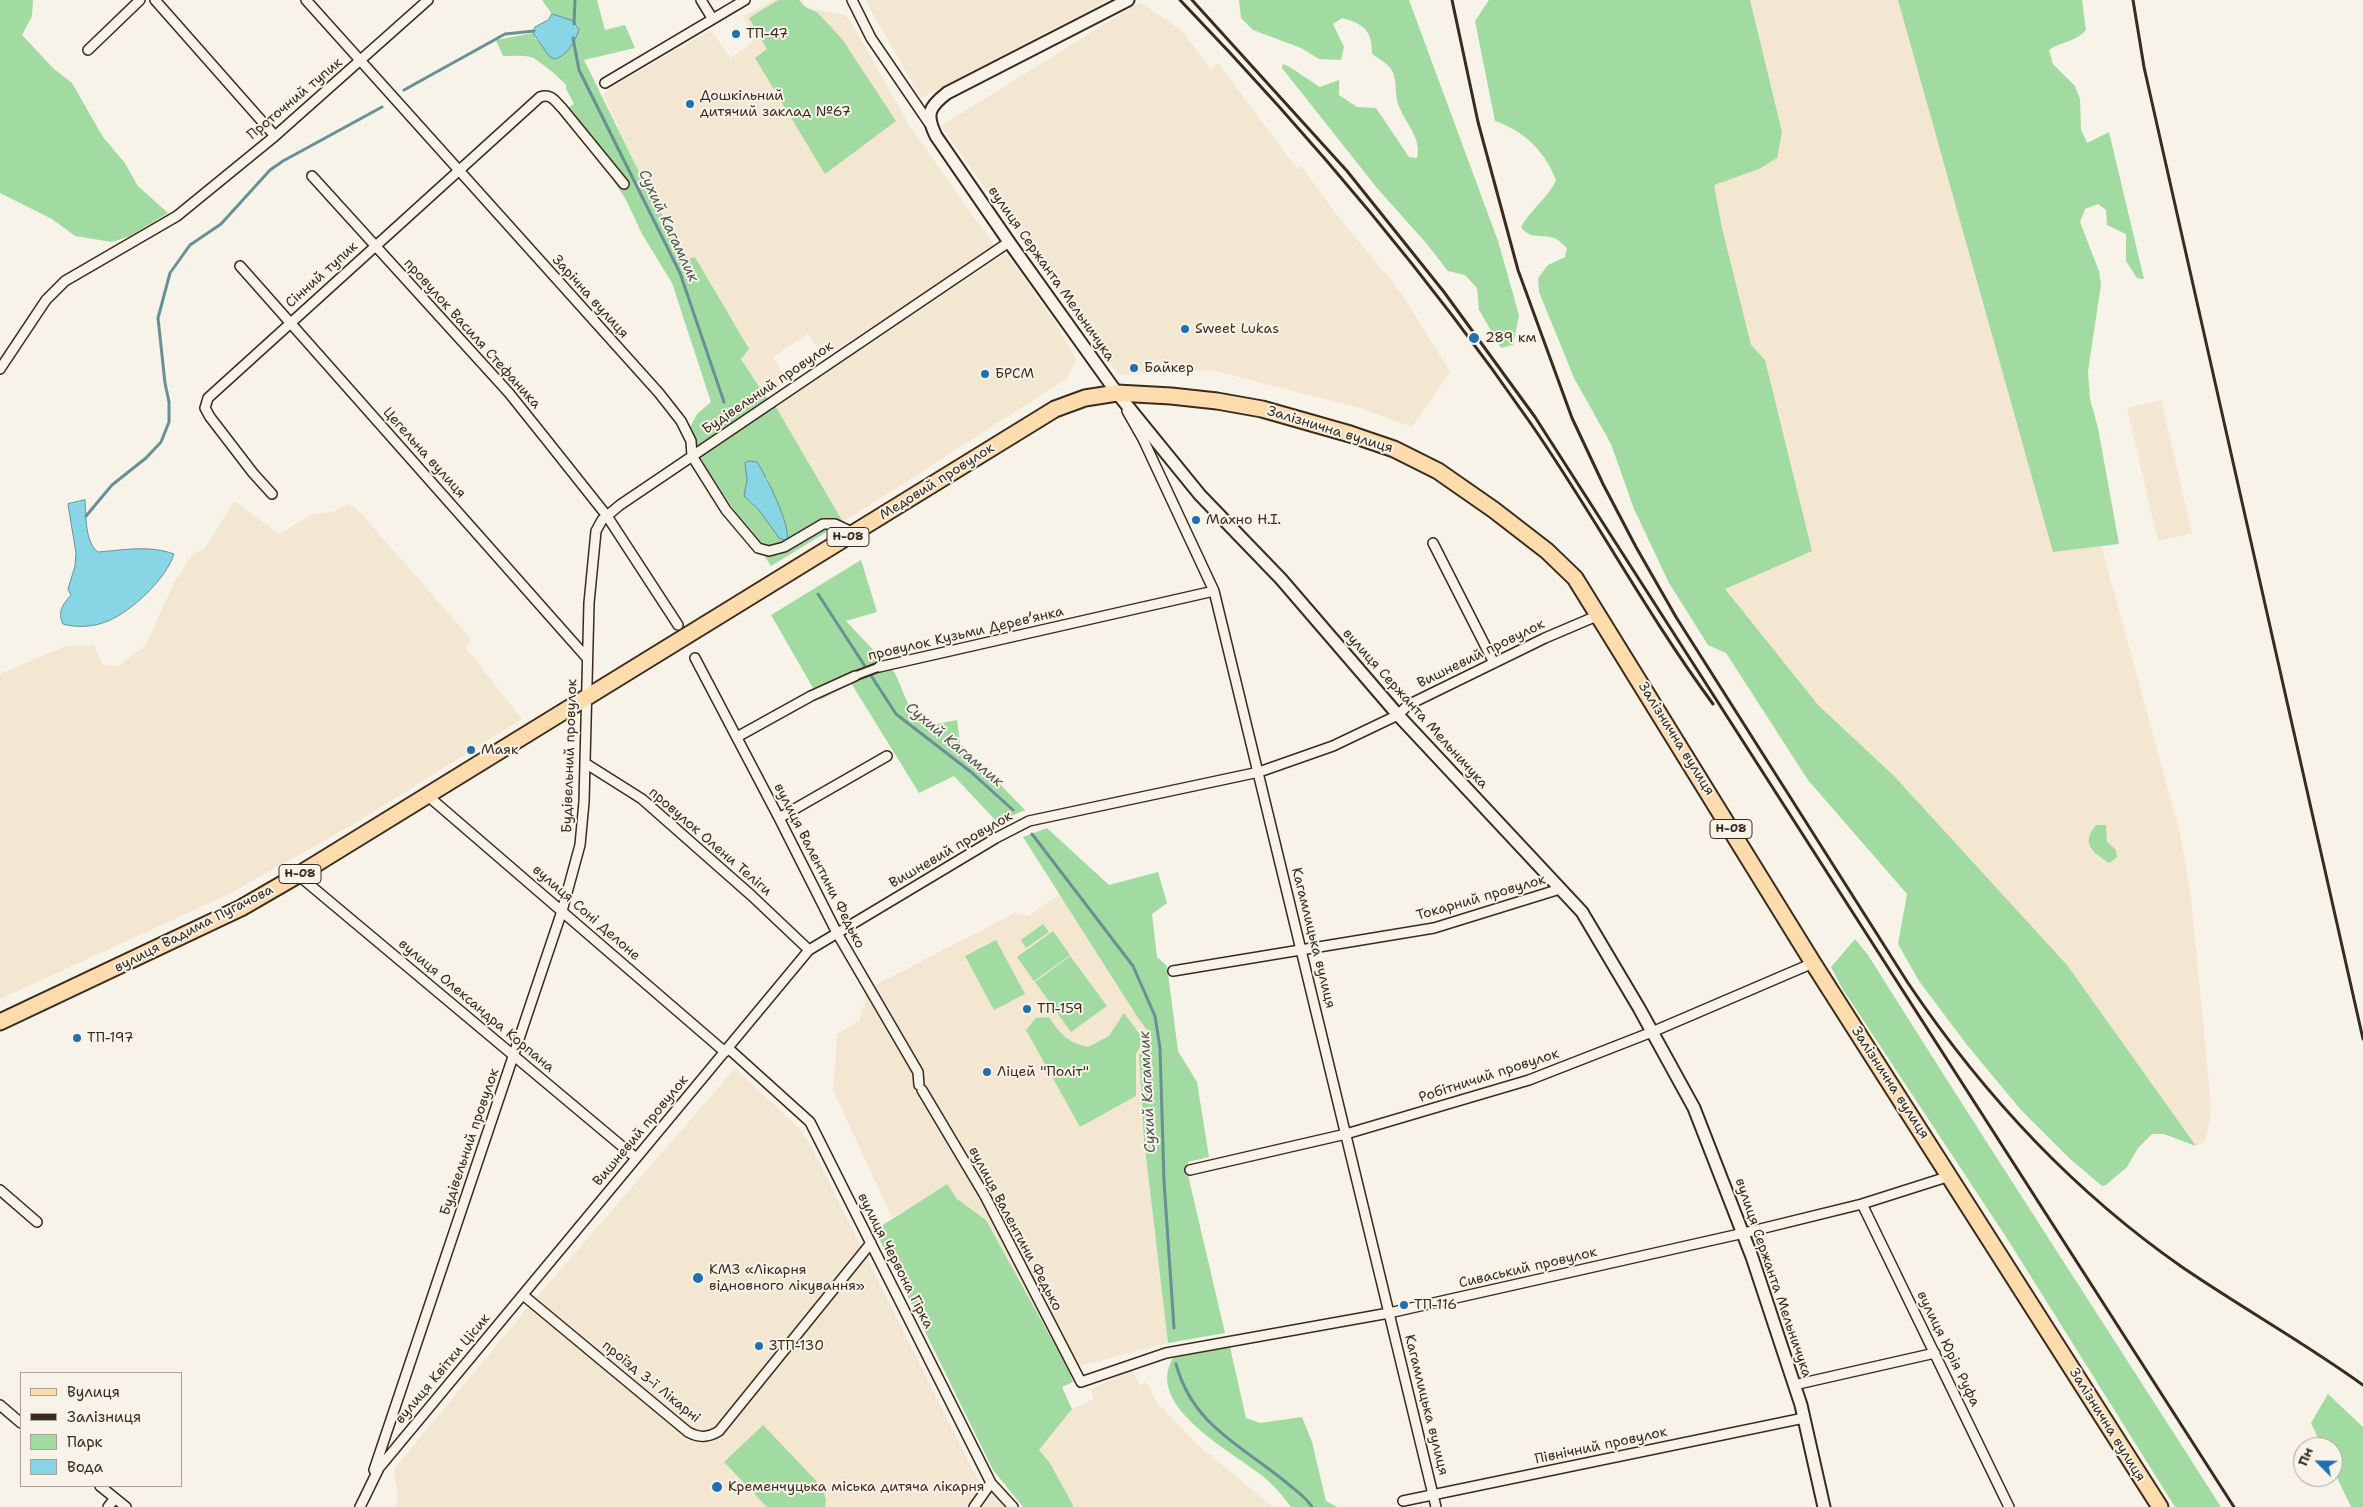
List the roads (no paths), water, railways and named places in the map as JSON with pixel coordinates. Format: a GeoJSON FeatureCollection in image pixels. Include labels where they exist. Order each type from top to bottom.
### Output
{"type":"FeatureCollection","features":[{"type":"Feature","properties":{"kind":"main road","name":"Медовий провулок"},"geometry":{"type":"LineString","coordinates":[[586,700],[1055,409],[1085,398],[1117,393]]}},
{"type":"Feature","properties":{"kind":"main road","name":"Залізнична вулиця"},"geometry":{"type":"LineString","coordinates":[[1117,393],[1217,401],[1262,409],[1394,449],[1438,470],[1494,510],[1547,551],[1574,578],[1599,614],[1813,963],[2160,1507]]}},
{"type":"Feature","properties":{"kind":"main road","name":"вулиця Вадима Пугачова"},"geometry":{"type":"LineString","coordinates":[[0,1022],[241,908],[586,700]]}},
{"type":"Feature","properties":{"kind":"street"},"geometry":{"type":"LineString","coordinates":[[88,50],[140,0]]}},
{"type":"Feature","properties":{"kind":"street"},"geometry":{"type":"LineString","coordinates":[[155,0],[274,136]]}},
{"type":"Feature","properties":{"kind":"street","name":"Зарічна вулиця"},"geometry":{"type":"LineString","coordinates":[[306,0],[659,393],[681,421],[691,442],[692,456],[731,517],[758,548],[764,551],[784,547],[823,524],[835,524],[854,534]]}},
{"type":"Feature","properties":{"kind":"street","name":"Проточний тупик"},"geometry":{"type":"LineString","coordinates":[[0,369],[2,358],[46,300],[65,281],[177,216],[274,136],[428,0]]}},
{"type":"Feature","properties":{"kind":"street"},"geometry":{"type":"LineString","coordinates":[[701,0],[712,18]]}},
{"type":"Feature","properties":{"kind":"street"},"geometry":{"type":"LineString","coordinates":[[605,83],[712,18],[746,0]]}},
{"type":"Feature","properties":{"kind":"street","name":"вулиця Сержанта Мельничука"},"geometry":{"type":"LineString","coordinates":[[852,0],[872,38],[1009,242],[1117,393],[1200,495],[1282,579],[1398,715],[1582,912],[1694,1108],[1744,1233],[1794,1385],[1804,1418],[1824,1507]]}},
{"type":"Feature","properties":{"kind":"street"},"geometry":{"type":"LineString","coordinates":[[929,122],[930,110],[937,101],[948,93],[1128,0]]}},
{"type":"Feature","properties":{"kind":"street","name":"Сінний тупик"},"geometry":{"type":"LineString","coordinates":[[272,494],[253,473],[205,408],[208,398],[540,97],[545,95],[552,97],[624,184]]}},
{"type":"Feature","properties":{"kind":"street","name":"провулок Василя Стефаника"},"geometry":{"type":"LineString","coordinates":[[312,176],[374,247],[509,393],[607,516]]}},
{"type":"Feature","properties":{"kind":"street","name":"Будівельний провулок"},"geometry":{"type":"LineString","coordinates":[[369,1484],[562,911],[580,845],[585,763],[589,602],[596,532],[602,520],[620,504],[1009,242]]}},
{"type":"Feature","properties":{"kind":"street","name":"Цегельна вулиця"},"geometry":{"type":"LineString","coordinates":[[240,266],[587,658]]}},
{"type":"Feature","properties":{"kind":"street","name":"Кагамлицька вулиця"},"geometry":{"type":"LineString","coordinates":[[1117,393],[1143,439],[1214,591],[1436,1507]]}},
{"type":"Feature","properties":{"kind":"street"},"geometry":{"type":"LineString","coordinates":[[607,516],[678,625]]}},
{"type":"Feature","properties":{"kind":"street"},"geometry":{"type":"LineString","coordinates":[[1433,543],[1494,663]]}},
{"type":"Feature","properties":{"kind":"street","name":"провулок Кузьми Деревʼянка"},"geometry":{"type":"LineString","coordinates":[[737,737],[811,696],[879,667],[1214,591]]}},
{"type":"Feature","properties":{"kind":"street","name":"Вишневий провулок"},"geometry":{"type":"LineString","coordinates":[[554,1258],[810,950],[837,933],[996,838],[1029,821],[1259,772],[1333,746],[1398,715],[1408,705],[1599,614]]}},
{"type":"Feature","properties":{"kind":"street","name":"вулиця Валентини Федько"},"geometry":{"type":"LineString","coordinates":[[695,658],[780,818],[837,933],[918,1072],[921,1087],[984,1196],[1081,1382]]}},
{"type":"Feature","properties":{"kind":"street"},"geometry":{"type":"LineString","coordinates":[[780,818],[887,756]]}},
{"type":"Feature","properties":{"kind":"street","name":"провулок Олени Теліги"},"geometry":{"type":"LineString","coordinates":[[585,763],[642,799],[810,950]]}},
{"type":"Feature","properties":{"kind":"street","name":"вулиця Соні Делоне"},"geometry":{"type":"LineString","coordinates":[[428,796],[726,1050]]}},
{"type":"Feature","properties":{"kind":"street","name":"вулиця Олександра Корпана"},"geometry":{"type":"LineString","coordinates":[[298,875],[636,1158]]}},
{"type":"Feature","properties":{"kind":"street","name":"Токарний провулок"},"geometry":{"type":"LineString","coordinates":[[1174,971],[1434,928],[1560,889]]}},
{"type":"Feature","properties":{"kind":"street","name":"Робітничий провулок"},"geometry":{"type":"LineString","coordinates":[[1190,1170],[1346,1134],[1529,1080],[1652,1032],[1813,963]]}},
{"type":"Feature","properties":{"kind":"street","name":"вулиця Червона Гірка"},"geometry":{"type":"LineString","coordinates":[[726,1050],[810,1122],[991,1484],[1013,1507]]}},
{"type":"Feature","properties":{"kind":"street","name":"Сиваський провулок"},"geometry":{"type":"LineString","coordinates":[[1081,1382],[1166,1354],[1390,1313],[1744,1233],[1862,1204],[1950,1176]]}},
{"type":"Feature","properties":{"kind":"street"},"geometry":{"type":"LineString","coordinates":[[0,1190],[37,1222]]}},
{"type":"Feature","properties":{"kind":"street","name":"вулиця Юрія Руфа"},"geometry":{"type":"LineString","coordinates":[[1862,1204],[2009,1507]]}},
{"type":"Feature","properties":{"kind":"street","name":"проїзд 3-ї Лікарні"},"geometry":{"type":"LineString","coordinates":[[523,1295],[688,1432],[703,1437],[712,1436],[730,1418],[870,1243]]}},
{"type":"Feature","properties":{"kind":"street","name":"вулиця Квітки Цісик"},"geometry":{"type":"LineString","coordinates":[[361,1506],[369,1484],[379,1468],[554,1258]]}},
{"type":"Feature","properties":{"kind":"street"},"geometry":{"type":"LineString","coordinates":[[1794,1385],[1935,1353]]}},
{"type":"Feature","properties":{"kind":"street"},"geometry":{"type":"LineString","coordinates":[[0,1405],[20,1422]]}},
{"type":"Feature","properties":{"kind":"street","name":"Північний провулок"},"geometry":{"type":"LineString","coordinates":[[1403,1502],[1804,1418]]}},
{"type":"Feature","properties":{"kind":"street"},"geometry":{"type":"LineString","coordinates":[[974,1507],[991,1484]]}},
{"type":"Feature","properties":{"kind":"street"},"geometry":{"type":"LineString","coordinates":[[101,1487],[126,1507]]}},
{"type":"Feature","properties":{"kind":"street"},"geometry":{"type":"LineString","coordinates":[[108,1507],[115,1498]]}},
{"type":"Feature","properties":{"kind":"water"},"geometry":{"type":"Polygon","coordinates":[[[552,14],[574,21],[579,30],[567,52],[554,59],[549,56],[533,33],[535,27],[548,20],[552,14]]]}},
{"type":"Feature","properties":{"kind":"water"},"geometry":{"type":"Polygon","coordinates":[[[749,461],[757,462],[772,489],[782,513],[787,541],[779,538],[759,510],[744,496],[747,480],[745,463],[749,461]]]}},
{"type":"Feature","properties":{"kind":"water"},"geometry":{"type":"Polygon","coordinates":[[[85,500],[88,536],[98,552],[146,549],[174,554],[164,574],[156,584],[127,610],[103,623],[91,626],[74,626],[63,624],[61,620],[63,605],[71,595],[68,589],[75,566],[76,553],[68,504],[85,500]]]}},
{"type":"Feature","properties":{"kind":"waterway","name":"Сухий Кагамлик"},"geometry":{"type":"LineString","coordinates":[[574,24],[575,0]]}},
{"type":"Feature","properties":{"kind":"waterway"},"geometry":{"type":"LineString","coordinates":[[404,90],[505,34],[534,31]]}},
{"type":"Feature","properties":{"kind":"waterway","name":"Сухий Кагамлик"},"geometry":{"type":"LineString","coordinates":[[573,38],[579,70],[680,273],[724,402]]}},
{"type":"Feature","properties":{"kind":"waterway"},"geometry":{"type":"LineString","coordinates":[[86,516],[112,485],[146,458],[161,442],[169,422],[169,402],[158,318],[170,273],[190,245],[221,224],[270,170],[382,107]]}},
{"type":"Feature","properties":{"kind":"waterway","name":"Сухий Кагамлик"},"geometry":{"type":"LineString","coordinates":[[818,594],[896,714],[971,772],[1013,810]]}},
{"type":"Feature","properties":{"kind":"waterway","name":"Сухий Кагамлик"},"geometry":{"type":"LineString","coordinates":[[1032,834],[1133,966],[1155,1016],[1160,1048],[1164,1181],[1174,1328]]}},
{"type":"Feature","properties":{"kind":"waterway","name":"Сухий Кагамлик"},"geometry":{"type":"LineString","coordinates":[[1176,1364],[1184,1385],[1206,1419],[1236,1445],[1297,1491],[1312,1507]]}},
{"type":"Feature","properties":{"kind":"railway"},"geometry":{"type":"LineString","coordinates":[[1180,0],[1273,100],[1363,203],[1448,310],[1553,456],[1642,599],[1713,704]]}},
{"type":"Feature","properties":{"kind":"railway"},"geometry":{"type":"LineString","coordinates":[[1192,0],[1347,171],[1444,292],[1535,417],[2234,1507]]}},
{"type":"Feature","properties":{"kind":"railway"},"geometry":{"type":"LineString","coordinates":[[1452,0],[1478,122],[1518,270],[1572,418],[1603,484],[1676,617],[1908,983],[1937,1024],[1998,1101],[2067,1173],[2104,1206],[2182,1267],[2363,1385]]}},
{"type":"Feature","properties":{"kind":"railway"},"geometry":{"type":"LineString","coordinates":[[2133,0],[2144,67],[2363,1039]]}},
{"type":"Feature","properties":{"kind":"place","name":"ТП-47"},"geometry":{"type":"Point","coordinates":[736,34]}},
{"type":"Feature","properties":{"kind":"place","name":"Дошкільний дитячий заклад №67"},"geometry":{"type":"Point","coordinates":[690,104]}},
{"type":"Feature","properties":{"kind":"place","name":"Sweet Lukas"},"geometry":{"type":"Point","coordinates":[1185,329]}},
{"type":"Feature","properties":{"kind":"place","name":"289 км"},"geometry":{"type":"Point","coordinates":[1474,338]}},
{"type":"Feature","properties":{"kind":"place","name":"Байкер"},"geometry":{"type":"Point","coordinates":[1134,368]}},
{"type":"Feature","properties":{"kind":"place","name":"БРСМ"},"geometry":{"type":"Point","coordinates":[985,374]}},
{"type":"Feature","properties":{"kind":"place","name":"Махно Н.І."},"geometry":{"type":"Point","coordinates":[1196,520]}},
{"type":"Feature","properties":{"kind":"place","name":"Маяк"},"geometry":{"type":"Point","coordinates":[471,750]}},
{"type":"Feature","properties":{"kind":"place","name":"ТП-159"},"geometry":{"type":"Point","coordinates":[1027,1009]}},
{"type":"Feature","properties":{"kind":"place","name":"ТП-197"},"geometry":{"type":"Point","coordinates":[77,1038]}},
{"type":"Feature","properties":{"kind":"place","name":"Ліцей \"Політ\""},"geometry":{"type":"Point","coordinates":[987,1072]}},
{"type":"Feature","properties":{"kind":"place","name":"КМЗ «Лікарня відновного лікування»"},"geometry":{"type":"Point","coordinates":[698,1278]}},
{"type":"Feature","properties":{"kind":"place","name":"ТП-116"},"geometry":{"type":"Point","coordinates":[1404,1305]}},
{"type":"Feature","properties":{"kind":"place","name":"ЗТП-130"},"geometry":{"type":"Point","coordinates":[759,1346]}},
{"type":"Feature","properties":{"kind":"place","name":"Кременчуцька міська дитяча лікарня"},"geometry":{"type":"Point","coordinates":[717,1487]}}]}
